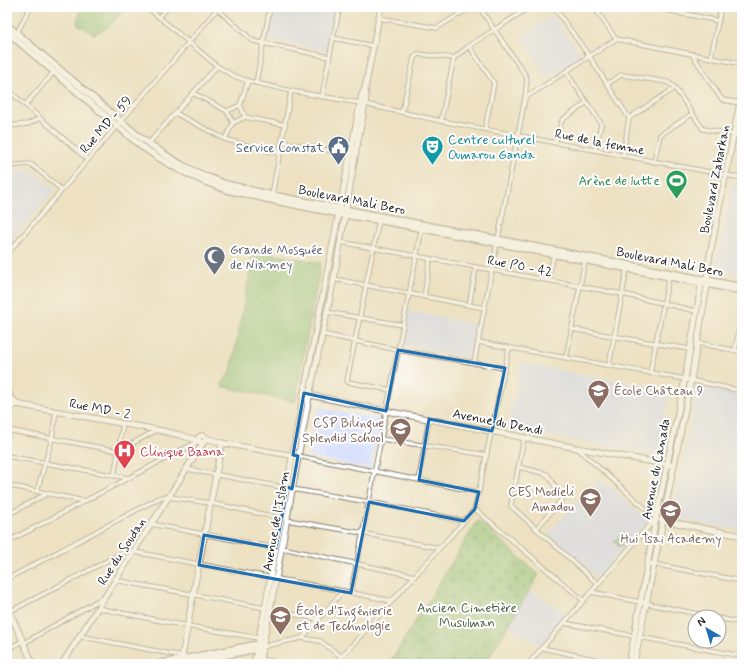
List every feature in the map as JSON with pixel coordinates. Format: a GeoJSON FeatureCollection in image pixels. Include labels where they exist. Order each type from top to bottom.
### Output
{"type":"FeatureCollection","features":[{"type":"Feature","properties":{"kind":"main road","name":"Boulevard Mali Bero"},"geometry":{"type":"LineString","coordinates":[[7,25],[143,147],[180,170],[227,190],[257,194],[628,266],[742,291]]}},
{"type":"Feature","properties":{"kind":"main road","name":"Boulevard Mali Bero"},"geometry":{"type":"LineString","coordinates":[[7,32],[54,72],[72,84]]}},
{"type":"Feature","properties":{"kind":"main road","name":"Boulevard Mali Bero"},"geometry":{"type":"LineString","coordinates":[[119,124],[182,165],[205,176],[257,194],[272,195],[342,211]]}},
{"type":"Feature","properties":{"kind":"main road","name":"Boulevard Mali Bero"},"geometry":{"type":"LineString","coordinates":[[497,241],[584,260],[628,266],[669,276],[742,287]]}},
{"type":"Feature","properties":{"kind":"main road"},"geometry":{"type":"LineString","coordinates":[[158,664],[261,645]]}},
{"type":"Feature","properties":{"kind":"street"},"geometry":{"type":"LineString","coordinates":[[17,33],[31,7]]}},
{"type":"Feature","properties":{"kind":"street","name":"Rue de la femme"},"geometry":{"type":"LineString","coordinates":[[147,7],[217,66],[234,76],[248,81],[441,121],[742,178]]}},
{"type":"Feature","properties":{"kind":"street"},"geometry":{"type":"LineString","coordinates":[[159,17],[168,7]]}},
{"type":"Feature","properties":{"kind":"street"},"geometry":{"type":"LineString","coordinates":[[256,83],[270,7]]}},
{"type":"Feature","properties":{"kind":"street"},"geometry":{"type":"LineString","coordinates":[[322,97],[340,7]]}},
{"type":"Feature","properties":{"kind":"street"},"geometry":{"type":"LineString","coordinates":[[342,211],[352,152],[363,104],[362,94],[365,88],[381,7]]}},
{"type":"Feature","properties":{"kind":"street"},"geometry":{"type":"LineString","coordinates":[[379,18],[436,28],[470,7]]}},
{"type":"Feature","properties":{"kind":"street"},"geometry":{"type":"LineString","coordinates":[[474,363],[518,136],[527,80],[526,76],[479,7]]}},
{"type":"Feature","properties":{"kind":"street"},"geometry":{"type":"LineString","coordinates":[[441,121],[454,58],[495,29],[530,7]]}},
{"type":"Feature","properties":{"kind":"street"},"geometry":{"type":"LineString","coordinates":[[554,7],[589,56],[629,118],[623,156]]}},
{"type":"Feature","properties":{"kind":"street"},"geometry":{"type":"LineString","coordinates":[[601,7],[595,8],[616,39]]}},
{"type":"Feature","properties":{"kind":"street"},"geometry":{"type":"LineString","coordinates":[[652,7],[719,21]]}},
{"type":"Feature","properties":{"kind":"street"},"geometry":{"type":"LineString","coordinates":[[682,14],[684,7]]}},
{"type":"Feature","properties":{"kind":"street"},"geometry":{"type":"LineString","coordinates":[[711,58],[721,7]]}},
{"type":"Feature","properties":{"kind":"street"},"geometry":{"type":"LineString","coordinates":[[217,8],[253,41],[329,57]]}},
{"type":"Feature","properties":{"kind":"street","name":"Rue MD - 59"},"geometry":{"type":"LineString","coordinates":[[7,254],[217,8]]}},
{"type":"Feature","properties":{"kind":"street"},"geometry":{"type":"LineString","coordinates":[[333,38],[374,46]]}},
{"type":"Feature","properties":{"kind":"street"},"geometry":{"type":"LineString","coordinates":[[525,98],[616,39],[742,64]]}},
{"type":"Feature","properties":{"kind":"street"},"geometry":{"type":"LineString","coordinates":[[470,46],[494,83],[485,129]]}},
{"type":"Feature","properties":{"kind":"street"},"geometry":{"type":"LineString","coordinates":[[402,112],[415,55],[418,54],[454,58]]}},
{"type":"Feature","properties":{"kind":"street"},"geometry":{"type":"LineString","coordinates":[[692,54],[720,97],[723,100],[741,103]]}},
{"type":"Feature","properties":{"kind":"street"},"geometry":{"type":"LineString","coordinates":[[148,144],[217,66]]}},
{"type":"Feature","properties":{"kind":"street"},"geometry":{"type":"LineString","coordinates":[[25,105],[54,72]]}},
{"type":"Feature","properties":{"kind":"street"},"geometry":{"type":"LineString","coordinates":[[566,72],[601,123],[595,150]]}},
{"type":"Feature","properties":{"kind":"street"},"geometry":{"type":"LineString","coordinates":[[607,84],[621,75],[667,82],[672,84],[703,128],[742,136]]}},
{"type":"Feature","properties":{"kind":"street"},"geometry":{"type":"LineString","coordinates":[[245,117],[240,105],[248,81]]}},
{"type":"Feature","properties":{"kind":"street"},"geometry":{"type":"LineString","coordinates":[[629,118],[675,88]]}},
{"type":"Feature","properties":{"kind":"street"},"geometry":{"type":"LineString","coordinates":[[7,89],[88,160]]}},
{"type":"Feature","properties":{"kind":"street"},"geometry":{"type":"LineString","coordinates":[[272,195],[291,91]]}},
{"type":"Feature","properties":{"kind":"street","name":"Boulevard Zabarkan"},"geometry":{"type":"LineString","coordinates":[[705,282],[742,92]]}},
{"type":"Feature","properties":{"kind":"street"},"geometry":{"type":"LineString","coordinates":[[193,93],[227,111],[233,123]]}},
{"type":"Feature","properties":{"kind":"street"},"geometry":{"type":"LineString","coordinates":[[556,143],[562,120],[586,103]]}},
{"type":"Feature","properties":{"kind":"street"},"geometry":{"type":"LineString","coordinates":[[227,111],[240,105]]}},
{"type":"Feature","properties":{"kind":"street"},"geometry":{"type":"LineString","coordinates":[[175,113],[225,139],[279,153]]}},
{"type":"Feature","properties":{"kind":"street"},"geometry":{"type":"LineString","coordinates":[[654,162],[660,135],[692,114]]}},
{"type":"Feature","properties":{"kind":"street"},"geometry":{"type":"LineString","coordinates":[[225,139],[233,123],[245,117],[285,125]]}},
{"type":"Feature","properties":{"kind":"street"},"geometry":{"type":"LineString","coordinates":[[7,126],[28,124],[40,118]]}},
{"type":"Feature","properties":{"kind":"street"},"geometry":{"type":"LineString","coordinates":[[282,142],[352,152]]}},
{"type":"Feature","properties":{"kind":"street"},"geometry":{"type":"LineString","coordinates":[[7,166],[32,165],[62,190]]}},
{"type":"Feature","properties":{"kind":"street","name":"Avenue de l'Islam"},"geometry":{"type":"LineString","coordinates":[[307,395],[334,279],[340,242],[342,211]]}},
{"type":"Feature","properties":{"kind":"street","name":"Avenue de l'Islam"},"geometry":{"type":"LineString","coordinates":[[261,645],[279,548],[287,520],[290,488],[342,211]]}},
{"type":"Feature","properties":{"kind":"street"},"geometry":{"type":"LineString","coordinates":[[380,218],[347,381],[390,390]]}},
{"type":"Feature","properties":{"kind":"street"},"geometry":{"type":"LineString","coordinates":[[351,592],[422,226]]}},
{"type":"Feature","properties":{"kind":"street","name":"Rue PO - 42"},"geometry":{"type":"LineString","coordinates":[[340,242],[622,294],[696,311]]}},
{"type":"Feature","properties":{"kind":"street"},"geometry":{"type":"LineString","coordinates":[[548,280],[554,254]]}},
{"type":"Feature","properties":{"kind":"street"},"geometry":{"type":"LineString","coordinates":[[424,296],[430,259]]}},
{"type":"Feature","properties":{"kind":"street"},"geometry":{"type":"LineString","coordinates":[[566,358],[584,260]]}},
{"type":"Feature","properties":{"kind":"street"},"geometry":{"type":"LineString","coordinates":[[609,365],[628,266]]}},
{"type":"Feature","properties":{"kind":"street"},"geometry":{"type":"LineString","coordinates":[[469,305],[476,267]]}},
{"type":"Feature","properties":{"kind":"street"},"geometry":{"type":"LineString","coordinates":[[650,373],[669,276]]}},
{"type":"Feature","properties":{"kind":"street"},"geometry":{"type":"LineString","coordinates":[[334,279],[484,308]]}},
{"type":"Feature","properties":{"kind":"street","name":"Avenue du Canada"},"geometry":{"type":"LineString","coordinates":[[629,664],[651,563],[662,521],[696,311],[705,282]]}},
{"type":"Feature","properties":{"kind":"street","name":"Avenue du Canada"},"geometry":{"type":"LineString","coordinates":[[651,563],[656,518],[670,465],[698,343],[705,282]]}},
{"type":"Feature","properties":{"kind":"street"},"geometry":{"type":"LineString","coordinates":[[326,312],[403,325]]}},
{"type":"Feature","properties":{"kind":"street"},"geometry":{"type":"LineString","coordinates":[[735,350],[741,329],[742,315]]}},
{"type":"Feature","properties":{"kind":"street"},"geometry":{"type":"LineString","coordinates":[[571,329],[690,349]]}},
{"type":"Feature","properties":{"kind":"street"},"geometry":{"type":"LineString","coordinates":[[322,334],[398,350],[505,368]]}},
{"type":"Feature","properties":{"kind":"street"},"geometry":{"type":"LineString","coordinates":[[478,342],[685,379],[741,391]]}},
{"type":"Feature","properties":{"kind":"street"},"geometry":{"type":"LineString","coordinates":[[698,343],[742,352]]}},
{"type":"Feature","properties":{"kind":"street"},"geometry":{"type":"LineString","coordinates":[[335,664],[475,509],[509,348]]}},
{"type":"Feature","properties":{"kind":"street"},"geometry":{"type":"LineString","coordinates":[[7,438],[10,402],[8,389]]}},
{"type":"Feature","properties":{"kind":"street","name":"Avenue du Dendi"},"geometry":{"type":"LineString","coordinates":[[307,395],[670,465]]}},
{"type":"Feature","properties":{"kind":"street","name":"Rue MD - 2"},"geometry":{"type":"LineString","coordinates":[[10,402],[123,423],[202,440]]}},
{"type":"Feature","properties":{"kind":"street"},"geometry":{"type":"LineString","coordinates":[[38,491],[52,439],[56,411]]}},
{"type":"Feature","properties":{"kind":"street"},"geometry":{"type":"LineString","coordinates":[[419,480],[429,419]]}},
{"type":"Feature","properties":{"kind":"street"},"geometry":{"type":"LineString","coordinates":[[114,476],[123,423]]}},
{"type":"Feature","properties":{"kind":"street"},"geometry":{"type":"LineString","coordinates":[[8,430],[118,451],[158,430]]}},
{"type":"Feature","properties":{"kind":"street","name":"Rue MD - 2"},"geometry":{"type":"LineString","coordinates":[[180,435],[187,438],[296,456]]}},
{"type":"Feature","properties":{"kind":"street"},"geometry":{"type":"LineString","coordinates":[[187,438],[189,446]]}},
{"type":"Feature","properties":{"kind":"street"},"geometry":{"type":"LineString","coordinates":[[524,438],[511,505],[513,509],[598,584]]}},
{"type":"Feature","properties":{"kind":"street"},"geometry":{"type":"LineString","coordinates":[[381,439],[487,455]]}},
{"type":"Feature","properties":{"kind":"street"},"geometry":{"type":"LineString","coordinates":[[7,542],[202,440]]}},
{"type":"Feature","properties":{"kind":"street","name":"Rue du Soudan"},"geometry":{"type":"LineString","coordinates":[[62,664],[199,450],[202,440]]}},
{"type":"Feature","properties":{"kind":"street"},"geometry":{"type":"LineString","coordinates":[[79,636],[182,660],[187,626],[222,443]]}},
{"type":"Feature","properties":{"kind":"street"},"geometry":{"type":"LineString","coordinates":[[577,448],[656,518],[662,521],[742,536]]}},
{"type":"Feature","properties":{"kind":"street"},"geometry":{"type":"LineString","coordinates":[[7,456],[128,478]]}},
{"type":"Feature","properties":{"kind":"street"},"geometry":{"type":"LineString","coordinates":[[296,456],[479,492]]}},
{"type":"Feature","properties":{"kind":"street"},"geometry":{"type":"LineString","coordinates":[[519,468],[548,474],[562,496],[562,499],[536,529]]}},
{"type":"Feature","properties":{"kind":"street"},"geometry":{"type":"LineString","coordinates":[[187,469],[464,521]]}},
{"type":"Feature","properties":{"kind":"street"},"geometry":{"type":"LineString","coordinates":[[7,485],[84,501]]}},
{"type":"Feature","properties":{"kind":"street","name":"Avenue de l'Islam"},"geometry":{"type":"LineString","coordinates":[[279,548],[281,518],[290,488]]}},
{"type":"Feature","properties":{"kind":"street"},"geometry":{"type":"LineString","coordinates":[[7,515],[48,493]]}},
{"type":"Feature","properties":{"kind":"street"},"geometry":{"type":"LineString","coordinates":[[7,579],[157,499],[169,496],[281,518]]}},
{"type":"Feature","properties":{"kind":"street"},"geometry":{"type":"LineString","coordinates":[[475,509],[584,601]]}},
{"type":"Feature","properties":{"kind":"street"},"geometry":{"type":"LineString","coordinates":[[528,664],[656,518]]}},
{"type":"Feature","properties":{"kind":"street"},"geometry":{"type":"LineString","coordinates":[[287,520],[439,548]]}},
{"type":"Feature","properties":{"kind":"street"},"geometry":{"type":"LineString","coordinates":[[151,524],[357,563],[415,576]]}},
{"type":"Feature","properties":{"kind":"street"},"geometry":{"type":"LineString","coordinates":[[8,612],[126,551],[351,592],[392,601]]}},
{"type":"Feature","properties":{"kind":"street"},"geometry":{"type":"LineString","coordinates":[[651,563],[742,581]]}},
{"type":"Feature","properties":{"kind":"street"},"geometry":{"type":"LineString","coordinates":[[115,580],[318,619]]}},
{"type":"Feature","properties":{"kind":"street"},"geometry":{"type":"LineString","coordinates":[[302,638],[343,591]]}},
{"type":"Feature","properties":{"kind":"street"},"geometry":{"type":"LineString","coordinates":[[591,592],[687,612]]}},
{"type":"Feature","properties":{"kind":"street"},"geometry":{"type":"LineString","coordinates":[[7,649],[23,642],[104,597]]}},
{"type":"Feature","properties":{"kind":"street"},"geometry":{"type":"LineString","coordinates":[[7,606],[8,612],[33,664]]}},
{"type":"Feature","properties":{"kind":"street"},"geometry":{"type":"LineString","coordinates":[[97,608],[187,626],[261,645],[302,638],[320,641],[342,657]]}},
{"type":"Feature","properties":{"kind":"street"},"geometry":{"type":"LineString","coordinates":[[727,620],[742,623]]}},
{"type":"Feature","properties":{"kind":"street"},"geometry":{"type":"LineString","coordinates":[[564,623],[742,656]]}},
{"type":"Feature","properties":{"kind":"street","name":"Avenue du Canada"},"geometry":{"type":"LineString","coordinates":[[634,664],[636,636]]}},
{"type":"Feature","properties":{"kind":"street"},"geometry":{"type":"LineString","coordinates":[[261,645],[257,662],[285,664]]}},
{"type":"Feature","properties":{"kind":"street"},"geometry":{"type":"LineString","coordinates":[[542,648],[618,664]]}},
{"type":"Feature","properties":{"kind":"highlighted area"},"geometry":{"type":"Polygon","coordinates":[[[398,350],[505,368],[492,431],[429,419],[419,480],[479,492],[475,509],[464,521],[369,502],[351,593],[199,565],[204,535],[276,548],[287,487],[292,489],[298,456],[293,455],[304,393],[386,411],[398,350]]]}},
{"type":"Feature","properties":{"kind":"shaded area"},"geometry":{"type":"Polygon","coordinates":[[[276,7],[337,7],[327,51],[265,39],[272,9],[276,7]]]}},
{"type":"Feature","properties":{"kind":"shaded area"},"geometry":{"type":"Polygon","coordinates":[[[553,15],[582,56],[549,79],[520,37],[553,15]]]}},
{"type":"Feature","properties":{"kind":"shaded area"},"geometry":{"type":"Polygon","coordinates":[[[31,170],[55,190],[7,247],[7,172],[31,170]]]}},
{"type":"Feature","properties":{"kind":"shaded area"},"geometry":{"type":"Polygon","coordinates":[[[734,184],[742,186],[742,275],[719,270],[715,267],[732,187],[734,184]]]}},
{"type":"Feature","properties":{"kind":"shaded area"},"geometry":{"type":"Polygon","coordinates":[[[408,311],[477,325],[470,359],[401,345],[408,311]]]}},
{"type":"Feature","properties":{"kind":"shaded area"},"geometry":{"type":"Polygon","coordinates":[[[521,363],[670,391],[657,456],[508,428],[521,363]]]}},
{"type":"Feature","properties":{"kind":"shaded area"},"geometry":{"type":"Polygon","coordinates":[[[697,385],[737,393],[742,401],[742,531],[677,519],[673,512],[697,385]]]}},
{"type":"Feature","properties":{"kind":"shaded area"},"geometry":{"type":"Polygon","coordinates":[[[319,408],[380,420],[370,469],[309,457],[319,408]]]}},
{"type":"Feature","properties":{"kind":"shaded area"},"geometry":{"type":"Polygon","coordinates":[[[599,477],[648,521],[597,578],[548,534],[599,477]]]}},
{"type":"Feature","properties":{"kind":"shaded area"},"geometry":{"type":"Polygon","coordinates":[[[530,590],[567,614],[541,646],[508,626],[530,590]]]}},
{"type":"Feature","properties":{"kind":"green space"},"geometry":{"type":"Polygon","coordinates":[[[81,7],[126,7],[109,27],[94,34],[77,24],[81,7]]]}},
{"type":"Feature","properties":{"kind":"green space"},"geometry":{"type":"Polygon","coordinates":[[[254,251],[321,263],[295,402],[221,386],[231,371],[254,251]]]}},
{"type":"Feature","properties":{"kind":"green space","name":"Ancien Cimetière Musulman"},"geometry":{"type":"Polygon","coordinates":[[[478,520],[539,575],[485,664],[389,664],[478,520]]]}},
{"type":"Feature","properties":{"kind":"green space"},"geometry":{"type":"Polygon","coordinates":[[[623,532],[629,537],[620,547],[614,542],[623,532]]]}},
{"type":"Feature","properties":{"kind":"place","name":"Service Constat"},"geometry":{"type":"Point","coordinates":[339,166]}},
{"type":"Feature","properties":{"kind":"place","name":"Centre culturel Oumarou Ganda"},"geometry":{"type":"Point","coordinates":[432,166]}},
{"type":"Feature","properties":{"kind":"place","name":"Arène de lutte"},"geometry":{"type":"Point","coordinates":[676,200]}},
{"type":"Feature","properties":{"kind":"place","name":"Grande Mosquée de Niamey"},"geometry":{"type":"Point","coordinates":[215,276]}},
{"type":"Feature","properties":{"kind":"place","name":"École Château 9"},"geometry":{"type":"Point","coordinates":[599,410]}},
{"type":"Feature","properties":{"kind":"place","name":"CSP Bilingue Splendid School"},"geometry":{"type":"Point","coordinates":[400,448]}},
{"type":"Feature","properties":{"kind":"place","name":"Clinique Baana"},"geometry":{"type":"Point","coordinates":[125,470]}},
{"type":"Feature","properties":{"kind":"place","name":"CES Modieli Amadou"},"geometry":{"type":"Point","coordinates":[590,518]}},
{"type":"Feature","properties":{"kind":"place","name":"Hui Tsai Academy"},"geometry":{"type":"Point","coordinates":[671,530]}},
{"type":"Feature","properties":{"kind":"place","name":"École d'Ingénierie et de Technologie"},"geometry":{"type":"Point","coordinates":[280,636]}}]}
